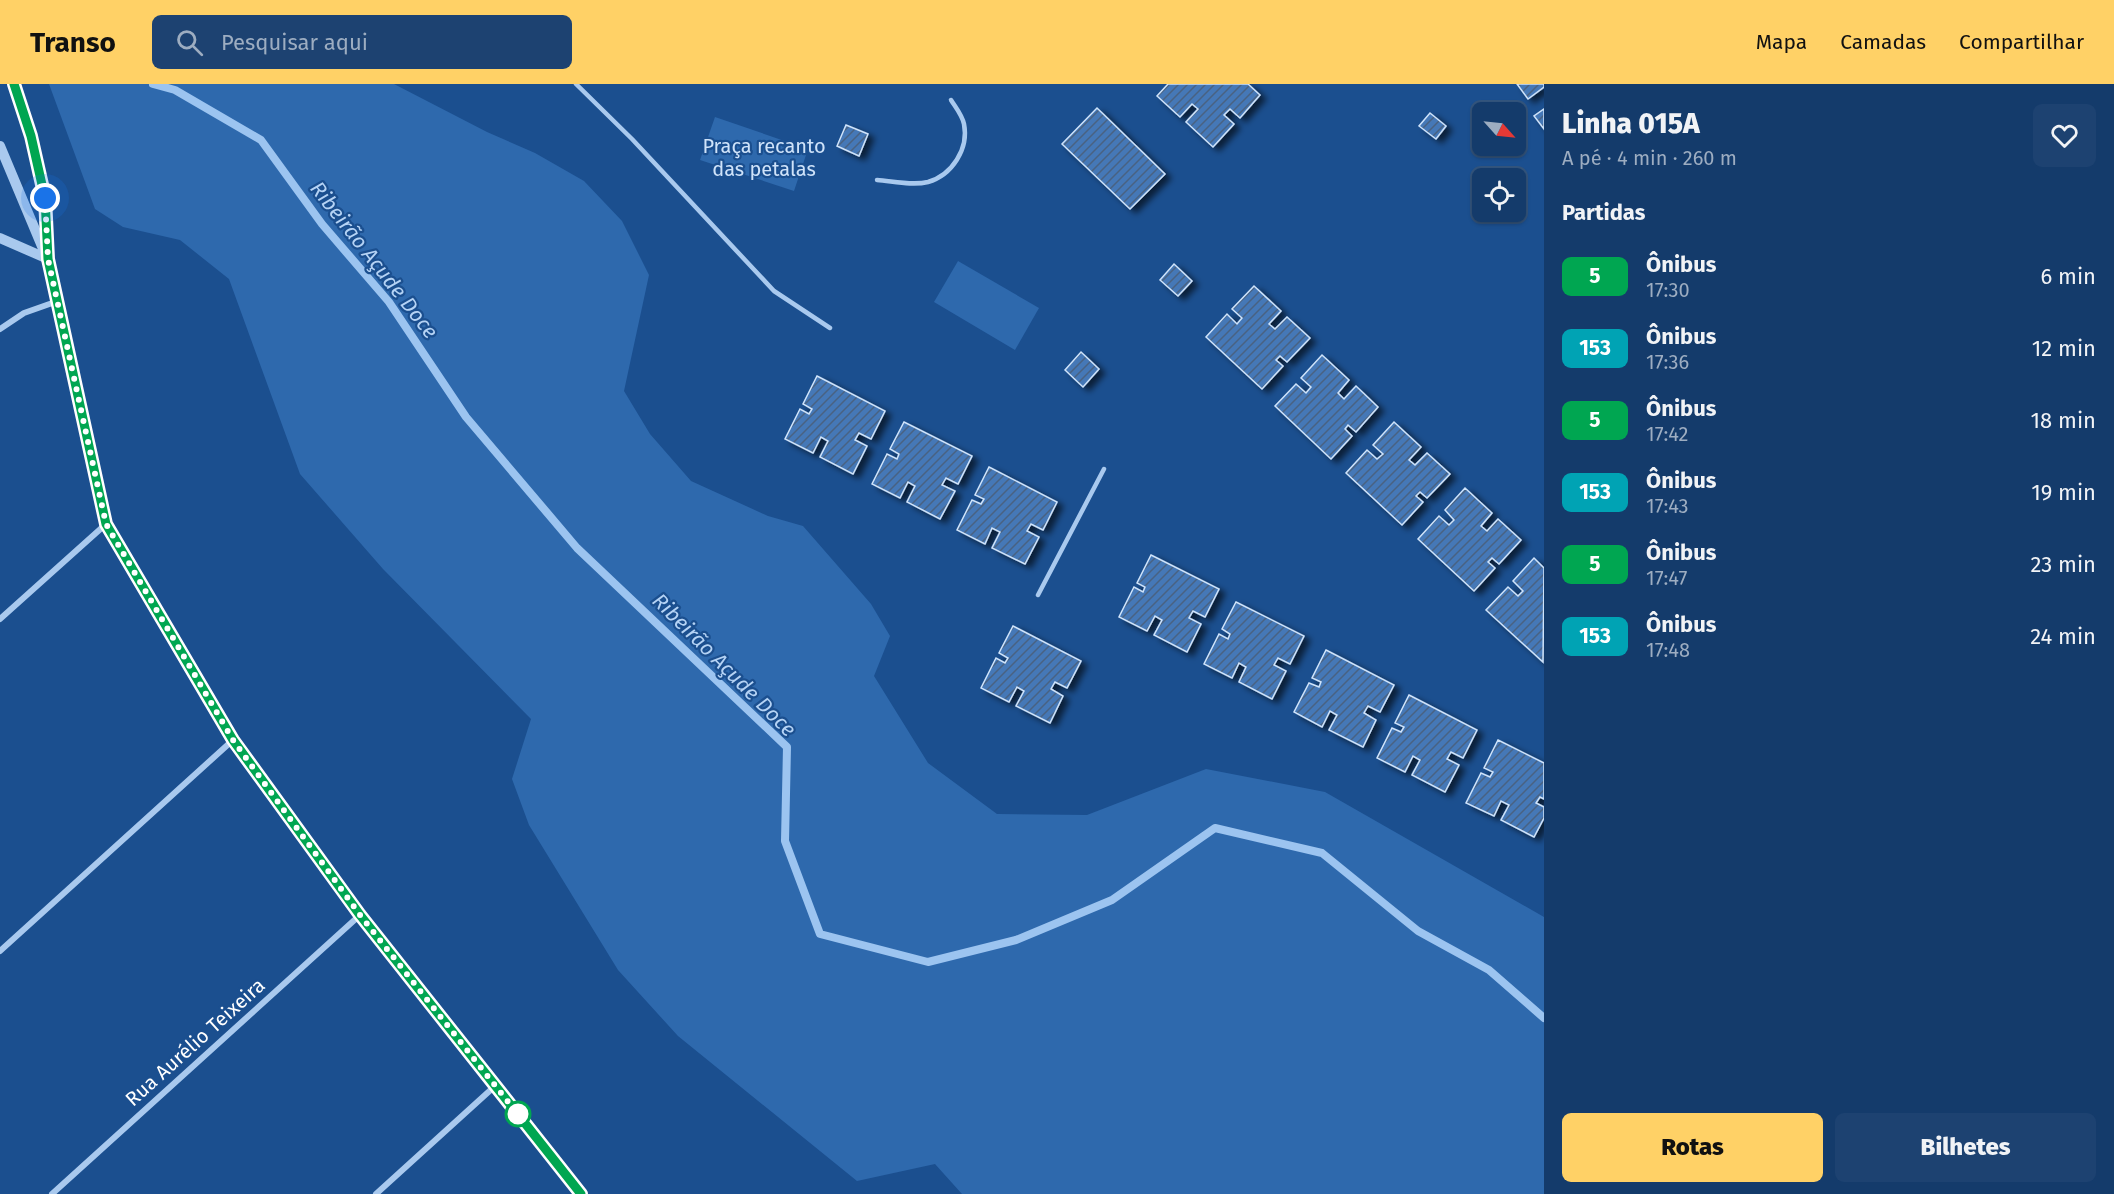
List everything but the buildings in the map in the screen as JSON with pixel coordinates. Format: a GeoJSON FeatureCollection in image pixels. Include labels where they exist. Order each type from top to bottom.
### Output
{"type":"FeatureCollection","features":[{"type":"Feature","properties":{"kind":"street"},"geometry":{"type":"LineString","coordinates":[[14,84],[31,136],[45,198],[48,259]]}},
{"type":"Feature","properties":{"kind":"street"},"geometry":{"type":"LineString","coordinates":[[0,146],[48,259],[106,524],[233,740],[360,915],[581,1194]]}},
{"type":"Feature","properties":{"kind":"street"},"geometry":{"type":"LineString","coordinates":[[0,238],[48,259]]}},
{"type":"Feature","properties":{"kind":"street"},"geometry":{"type":"LineString","coordinates":[[0,329],[24,314],[58,301]]}},
{"type":"Feature","properties":{"kind":"street"},"geometry":{"type":"LineString","coordinates":[[0,619],[106,524]]}},
{"type":"Feature","properties":{"kind":"street"},"geometry":{"type":"LineString","coordinates":[[0,951],[233,740]]}},
{"type":"Feature","properties":{"kind":"street","name":"Rua Aurélio Teixeira"},"geometry":{"type":"LineString","coordinates":[[52,1194],[360,915]]}},
{"type":"Feature","properties":{"kind":"street"},"geometry":{"type":"LineString","coordinates":[[376,1194],[495,1086]]}},
{"type":"Feature","properties":{"kind":"lane"},"geometry":{"type":"LineString","coordinates":[[576,84],[632,139],[774,291],[830,328]]}},
{"type":"Feature","properties":{"kind":"lane"},"geometry":{"type":"LineString","coordinates":[[877,180],[928,182],[953,166],[963,148],[965,127],[962,117],[951,100]]}},
{"type":"Feature","properties":{"kind":"lane"},"geometry":{"type":"LineString","coordinates":[[1038,595],[1104,469]]}},
{"type":"Feature","properties":{"kind":"green space"},"geometry":{"type":"Polygon","coordinates":[[[49,84],[394,84],[487,132],[535,153],[584,181],[622,221],[649,275],[624,391],[650,434],[691,481],[768,516],[803,526],[871,604],[890,636],[874,676],[928,763],[997,814],[1087,815],[1206,769],[1325,792],[1544,917],[1544,1194],[962,1194],[935,1164],[857,1181],[678,1036],[618,970],[529,825],[512,779],[531,719],[383,569],[300,474],[229,279],[180,240],[123,227],[95,209],[49,84]]]}},
{"type":"Feature","properties":{"kind":"green space","name":"Praça recanto das petalas"},"geometry":{"type":"Polygon","coordinates":[[[715,117],[808,149],[794,191],[700,160],[715,117]]]}},
{"type":"Feature","properties":{"kind":"green space"},"geometry":{"type":"Polygon","coordinates":[[[958,261],[1039,308],[1015,350],[934,302],[958,261]]]}},
{"type":"Feature","properties":{"kind":"waterway","name":"Ribeirão Açude Doce"},"geometry":{"type":"LineString","coordinates":[[153,84],[175,90],[261,140],[322,224],[389,302],[466,417],[577,548],[787,747],[785,841],[820,934],[928,962],[1016,940],[1112,900],[1215,828],[1322,853],[1418,931],[1489,970],[1544,1018]]}},
{"type":"Feature","properties":{"kind":"bus line","name":"5"},"geometry":{"type":"LineString","coordinates":[[14,84],[31,136],[45,198],[48,259],[106,524],[233,740],[360,915],[581,1194]]}},
{"type":"Feature","properties":{"kind":"route"},"geometry":{"type":"LineString","coordinates":[[45,198],[48,259],[106,524],[233,740],[360,915],[524,1122],[518,1114]]}}]}
